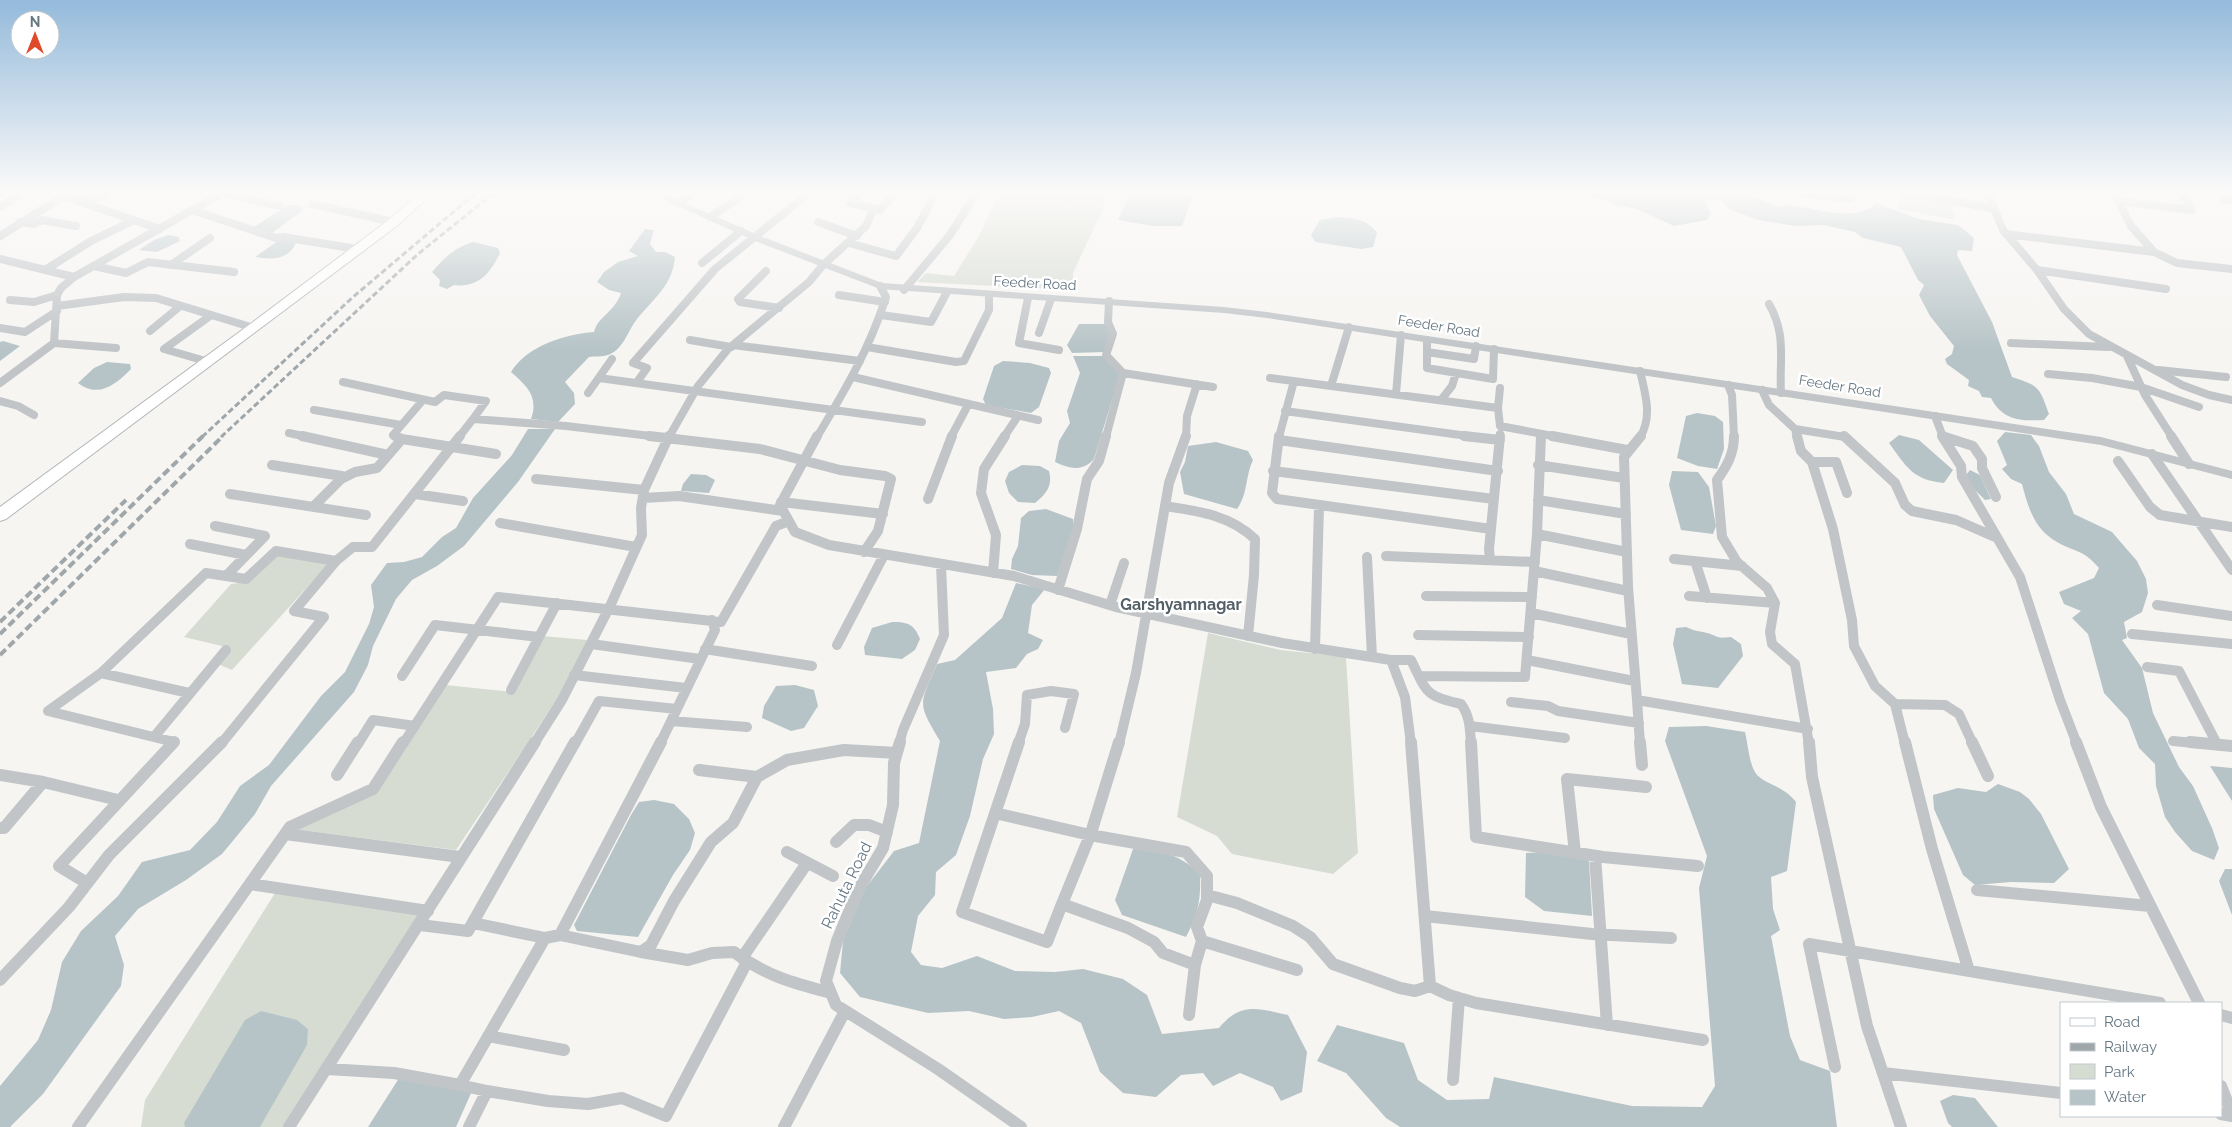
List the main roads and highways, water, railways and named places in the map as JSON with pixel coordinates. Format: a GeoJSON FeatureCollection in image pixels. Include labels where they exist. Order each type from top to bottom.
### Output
{"type":"FeatureCollection","features":[{"type":"Feature","properties":{"kind":"main road"},"geometry":{"type":"LineString","coordinates":[[0,515],[209,362],[364,245]]}},
{"type":"Feature","properties":{"kind":"water"},"geometry":{"type":"Polygon","coordinates":[[[147,245],[172,245],[157,252],[139,250],[147,245]]]}},
{"type":"Feature","properties":{"kind":"water"},"geometry":{"type":"Polygon","coordinates":[[[273,245],[295,245],[290,252],[280,257],[255,257],[273,245]]]}},
{"type":"Feature","properties":{"kind":"water"},"geometry":{"type":"Polygon","coordinates":[[[466,245],[484,245],[498,248],[500,253],[492,267],[476,282],[454,285],[447,289],[439,286],[440,280],[432,272],[460,247],[466,245]]]}},
{"type":"Feature","properties":{"kind":"water"},"geometry":{"type":"Polygon","coordinates":[[[634,245],[650,245],[656,252],[665,252],[675,257],[671,276],[667,283],[637,319],[618,348],[608,355],[589,357],[565,382],[574,393],[575,404],[558,422],[531,419],[534,404],[530,392],[511,372],[518,363],[537,348],[571,335],[594,332],[599,322],[615,305],[621,293],[609,290],[597,282],[604,272],[618,262],[638,256],[629,251],[634,245]]]}},
{"type":"Feature","properties":{"kind":"water"},"geometry":{"type":"Polygon","coordinates":[[[1332,245],[1374,245],[1373,247],[1361,249],[1332,245]]]}},
{"type":"Feature","properties":{"kind":"water"},"geometry":{"type":"Polygon","coordinates":[[[1891,245],[1973,245],[1972,251],[1958,250],[1957,255],[1992,322],[2012,377],[2033,385],[2040,392],[2049,414],[2044,420],[2020,420],[2007,415],[1996,406],[1991,398],[1982,397],[1979,391],[1968,386],[1969,380],[1947,364],[1945,359],[1952,354],[1954,346],[1930,316],[1919,295],[1924,285],[1918,280],[1901,247],[1891,245]]]}},
{"type":"Feature","properties":{"kind":"water"},"geometry":{"type":"Polygon","coordinates":[[[1079,324],[1106,324],[1110,335],[1105,352],[1072,353],[1067,345],[1079,324]]]}},
{"type":"Feature","properties":{"kind":"water"},"geometry":{"type":"Polygon","coordinates":[[[3,341],[20,346],[0,361],[0,342],[3,341]]]}},
{"type":"Feature","properties":{"kind":"water"},"geometry":{"type":"Polygon","coordinates":[[[1073,356],[1103,356],[1120,374],[1094,459],[1080,468],[1071,468],[1055,462],[1059,441],[1070,423],[1067,411],[1080,373],[1073,356]]]}},
{"type":"Feature","properties":{"kind":"water"},"geometry":{"type":"Polygon","coordinates":[[[1003,361],[1030,363],[1049,368],[1051,373],[1039,407],[1031,413],[986,405],[983,399],[994,366],[1003,361]]]}},
{"type":"Feature","properties":{"kind":"water"},"geometry":{"type":"Polygon","coordinates":[[[107,362],[130,364],[131,369],[119,380],[100,390],[86,388],[78,383],[94,368],[107,362]]]}},
{"type":"Feature","properties":{"kind":"water"},"geometry":{"type":"Polygon","coordinates":[[[1697,413],[1715,416],[1723,422],[1724,449],[1717,469],[1698,466],[1677,458],[1686,416],[1697,413]]]}},
{"type":"Feature","properties":{"kind":"water"},"geometry":{"type":"Polygon","coordinates":[[[528,429],[555,429],[518,482],[464,546],[437,566],[412,580],[396,599],[373,646],[368,665],[354,692],[271,786],[255,814],[222,854],[186,880],[138,909],[115,936],[124,965],[121,986],[43,1094],[10,1127],[0,1127],[0,1086],[38,1040],[51,1010],[62,962],[81,931],[118,896],[142,862],[190,850],[217,822],[240,786],[269,765],[321,696],[345,672],[369,624],[374,607],[371,585],[387,563],[404,562],[422,557],[442,537],[456,528],[473,498],[512,455],[528,429]]]}},
{"type":"Feature","properties":{"kind":"water"},"geometry":{"type":"Polygon","coordinates":[[[2005,432],[2031,435],[2039,446],[2049,472],[2066,494],[2074,514],[2112,532],[2137,561],[2146,579],[2148,593],[2142,612],[2124,622],[2127,638],[2122,640],[2142,668],[2153,713],[2179,767],[2193,786],[2212,828],[2219,848],[2214,860],[2192,851],[2165,817],[2156,786],[2155,764],[2139,748],[2128,719],[2104,693],[2088,634],[2072,618],[2081,611],[2064,604],[2059,592],[2094,578],[2099,568],[2084,554],[2049,537],[2037,524],[2022,484],[2011,479],[2002,469],[2007,465],[1997,441],[2005,432]]]}},
{"type":"Feature","properties":{"kind":"water"},"geometry":{"type":"Polygon","coordinates":[[[1899,435],[1919,440],[1953,470],[1944,483],[1924,479],[1905,465],[1889,443],[1899,435]]]}},
{"type":"Feature","properties":{"kind":"water"},"geometry":{"type":"Polygon","coordinates":[[[1216,442],[1248,451],[1253,460],[1245,491],[1237,509],[1184,494],[1180,472],[1185,462],[1188,446],[1216,442]]]}},
{"type":"Feature","properties":{"kind":"water"},"geometry":{"type":"Polygon","coordinates":[[[1022,465],[1040,466],[1049,471],[1050,481],[1048,489],[1035,503],[1018,502],[1009,493],[1005,481],[1009,472],[1022,465]]]}},
{"type":"Feature","properties":{"kind":"water"},"geometry":{"type":"Polygon","coordinates":[[[1970,470],[1980,475],[1991,499],[1985,500],[1968,483],[1966,475],[1970,470]]]}},
{"type":"Feature","properties":{"kind":"water"},"geometry":{"type":"Polygon","coordinates":[[[1672,471],[1698,472],[1709,487],[1716,526],[1713,534],[1681,530],[1669,485],[1672,471]]]}},
{"type":"Feature","properties":{"kind":"water"},"geometry":{"type":"Polygon","coordinates":[[[691,474],[706,475],[715,480],[709,493],[681,491],[683,484],[691,474]]]}},
{"type":"Feature","properties":{"kind":"water"},"geometry":{"type":"Polygon","coordinates":[[[1046,509],[1073,519],[1073,534],[1057,576],[1032,575],[1011,569],[1012,559],[1018,546],[1021,518],[1029,511],[1046,509]]]}},
{"type":"Feature","properties":{"kind":"water"},"geometry":{"type":"Polygon","coordinates":[[[1016,583],[1045,589],[1032,605],[1028,633],[1043,640],[1038,649],[1027,654],[1016,668],[986,672],[993,709],[994,734],[983,759],[970,816],[956,855],[936,872],[935,895],[918,916],[911,952],[921,965],[942,968],[977,956],[1015,971],[1055,972],[1083,969],[1123,979],[1147,995],[1162,1034],[1219,1028],[1234,1014],[1250,1009],[1268,1010],[1288,1015],[1307,1052],[1302,1092],[1281,1101],[1273,1087],[1240,1073],[1213,1086],[1203,1073],[1181,1075],[1156,1097],[1123,1093],[1100,1072],[1081,1023],[1059,1011],[1032,1017],[1004,1019],[969,1011],[928,1013],[860,997],[840,973],[843,941],[864,890],[894,851],[919,843],[940,741],[927,718],[923,703],[937,664],[955,660],[1002,618],[1016,583]]]}},
{"type":"Feature","properties":{"kind":"water"},"geometry":{"type":"Polygon","coordinates":[[[892,622],[906,623],[913,627],[920,639],[915,650],[902,659],[865,655],[864,647],[872,628],[892,622]]]}},
{"type":"Feature","properties":{"kind":"water"},"geometry":{"type":"Polygon","coordinates":[[[1686,627],[1720,637],[1731,637],[1741,644],[1743,656],[1718,688],[1682,684],[1673,644],[1676,628],[1686,627]]]}},
{"type":"Feature","properties":{"kind":"water"},"geometry":{"type":"Polygon","coordinates":[[[795,685],[814,690],[818,706],[804,728],[791,731],[762,718],[764,706],[776,686],[795,685]]]}},
{"type":"Feature","properties":{"kind":"water"},"geometry":{"type":"Polygon","coordinates":[[[1706,726],[1745,732],[1754,771],[1761,778],[1786,792],[1796,802],[1787,871],[1771,877],[1773,909],[1780,930],[1771,936],[1790,1036],[1800,1060],[1830,1071],[1837,1127],[1400,1127],[1386,1118],[1346,1073],[1317,1061],[1337,1025],[1404,1043],[1418,1080],[1447,1100],[1489,1099],[1494,1077],[1632,1106],[1702,1107],[1715,1086],[1699,888],[1707,856],[1665,741],[1669,727],[1706,726]]]}},
{"type":"Feature","properties":{"kind":"water"},"geometry":{"type":"Polygon","coordinates":[[[2210,766],[2232,768],[2232,801],[2210,766]]]}},
{"type":"Feature","properties":{"kind":"water"},"geometry":{"type":"Polygon","coordinates":[[[1998,784],[2020,792],[2029,799],[2041,814],[2069,869],[2054,883],[2011,882],[1975,885],[1963,875],[1934,809],[1933,795],[1958,788],[1986,792],[1998,784]]]}},
{"type":"Feature","properties":{"kind":"water"},"geometry":{"type":"Polygon","coordinates":[[[654,800],[674,804],[689,819],[695,833],[690,850],[673,875],[638,937],[577,931],[574,925],[631,815],[639,802],[654,800]]]}},
{"type":"Feature","properties":{"kind":"water"},"geometry":{"type":"Polygon","coordinates":[[[1133,849],[1169,854],[1185,862],[1200,874],[1198,907],[1186,937],[1122,915],[1115,900],[1133,849]]]}},
{"type":"Feature","properties":{"kind":"water"},"geometry":{"type":"Polygon","coordinates":[[[1547,852],[1577,856],[1589,861],[1592,916],[1544,911],[1525,897],[1526,853],[1547,852]]]}},
{"type":"Feature","properties":{"kind":"water"},"geometry":{"type":"Polygon","coordinates":[[[2225,869],[2232,869],[2232,915],[2219,881],[2225,869]]]}},
{"type":"Feature","properties":{"kind":"water"},"geometry":{"type":"Polygon","coordinates":[[[261,1011],[297,1020],[308,1029],[307,1045],[260,1127],[185,1127],[184,1123],[245,1020],[261,1011]]]}},
{"type":"Feature","properties":{"kind":"water"},"geometry":{"type":"Polygon","coordinates":[[[401,1075],[472,1091],[456,1127],[368,1127],[401,1075]]]}},
{"type":"Feature","properties":{"kind":"water"},"geometry":{"type":"Polygon","coordinates":[[[1953,1095],[1975,1098],[1998,1127],[1952,1127],[1948,1123],[1940,1101],[1953,1095]]]}},
{"type":"Feature","properties":{"kind":"railway"},"geometry":{"type":"LineString","coordinates":[[202,437],[353,297],[415,245]]}},
{"type":"Feature","properties":{"kind":"railway"},"geometry":{"type":"LineString","coordinates":[[221,437],[430,245]]}},
{"type":"Feature","properties":{"kind":"railway"},"geometry":{"type":"LineString","coordinates":[[0,634],[203,436]]}},
{"type":"Feature","properties":{"kind":"railway"},"geometry":{"type":"LineString","coordinates":[[0,655],[223,436]]}},
{"type":"Feature","properties":{"kind":"railway"},"geometry":{"type":"LineString","coordinates":[[0,622],[126,500]]}},
{"type":"Feature","properties":{"kind":"district","name":"Garshyamnagar"},"geometry":{"type":"Point","coordinates":[1181,604]}}]}
